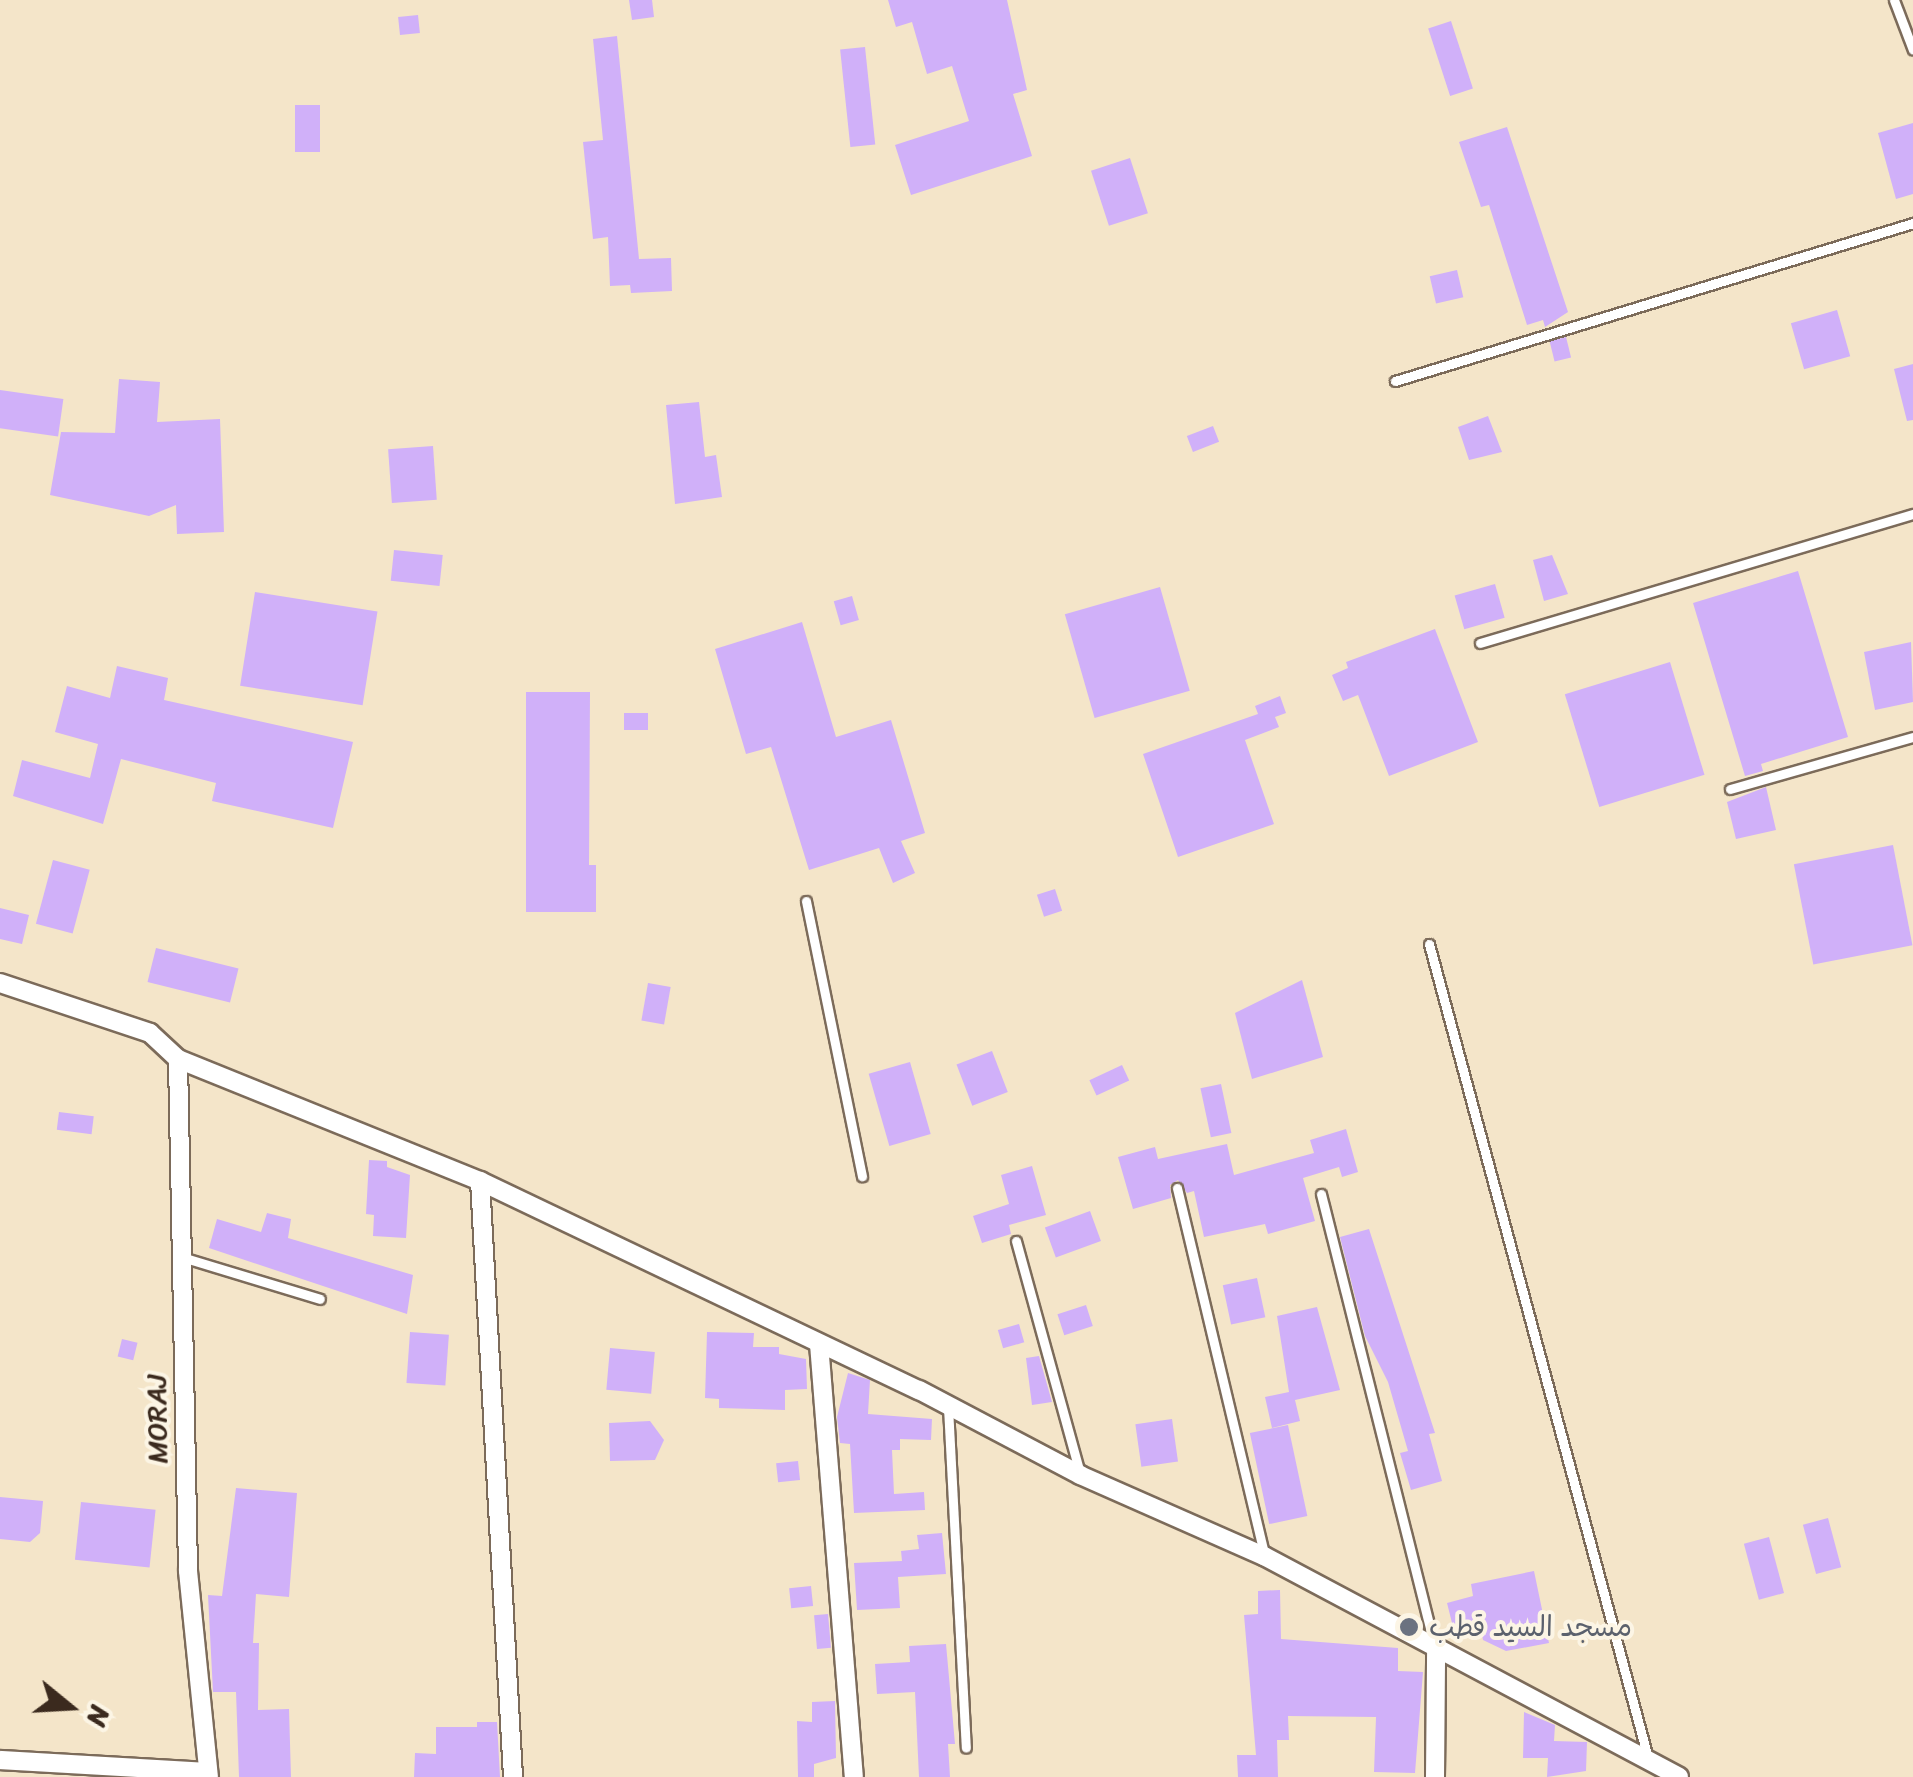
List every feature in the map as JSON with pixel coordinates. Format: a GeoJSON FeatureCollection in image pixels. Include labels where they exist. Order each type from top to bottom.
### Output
{"type":"FeatureCollection","features":[{"type":"Feature","properties":{"kind":"street"},"geometry":{"type":"LineString","coordinates":[[0,983],[150,1033],[178,1059],[480,1181],[948,1404],[1080,1475],[1264,1556],[1436,1652],[1679,1777]]}},
{"type":"Feature","properties":{"kind":"street","name":"MORAJ"},"geometry":{"type":"LineString","coordinates":[[178,1059],[188,1572],[209,1774]]}},
{"type":"Feature","properties":{"kind":"street"},"geometry":{"type":"LineString","coordinates":[[480,1181],[513,1777]]}},
{"type":"Feature","properties":{"kind":"street"},"geometry":{"type":"LineString","coordinates":[[819,1344],[854,1777]]}},
{"type":"Feature","properties":{"kind":"street"},"geometry":{"type":"LineString","coordinates":[[1435,1777],[1436,1652]]}},
{"type":"Feature","properties":{"kind":"street"},"geometry":{"type":"LineString","coordinates":[[0,1760],[209,1774]]}},
{"type":"Feature","properties":{"kind":"lane"},"geometry":{"type":"LineString","coordinates":[[1894,0],[1913,50]]}},
{"type":"Feature","properties":{"kind":"lane"},"geometry":{"type":"LineString","coordinates":[[1396,381],[1913,223]]}},
{"type":"Feature","properties":{"kind":"lane"},"geometry":{"type":"LineString","coordinates":[[1480,643],[1913,514]]}},
{"type":"Feature","properties":{"kind":"lane"},"geometry":{"type":"LineString","coordinates":[[1730,788],[1913,736]]}},
{"type":"Feature","properties":{"kind":"lane"},"geometry":{"type":"LineString","coordinates":[[806,901],[862,1176]]}},
{"type":"Feature","properties":{"kind":"lane"},"geometry":{"type":"LineString","coordinates":[[1429,944],[1648,1760]]}},
{"type":"Feature","properties":{"kind":"lane"},"geometry":{"type":"LineString","coordinates":[[1177,1188],[1264,1556]]}},
{"type":"Feature","properties":{"kind":"lane"},"geometry":{"type":"LineString","coordinates":[[1320,1194],[1436,1652]]}},
{"type":"Feature","properties":{"kind":"lane"},"geometry":{"type":"LineString","coordinates":[[1016,1241],[1080,1475]]}},
{"type":"Feature","properties":{"kind":"lane"},"geometry":{"type":"LineString","coordinates":[[182,1256],[320,1299]]}},
{"type":"Feature","properties":{"kind":"lane"},"geometry":{"type":"LineString","coordinates":[[948,1404],[966,1748]]}},
{"type":"Feature","properties":{"kind":"building"},"geometry":{"type":"Polygon","coordinates":[[[629,0],[652,0],[654,17],[632,20],[629,0]]]}},
{"type":"Feature","properties":{"kind":"building"},"geometry":{"type":"Polygon","coordinates":[[[888,0],[1007,0],[1027,90],[1013,94],[1032,156],[911,195],[895,145],[969,121],[952,66],[927,74],[912,22],[896,27],[888,0]]]}},
{"type":"Feature","properties":{"kind":"building"},"geometry":{"type":"Polygon","coordinates":[[[418,15],[420,33],[400,35],[398,17],[418,15]]]}},
{"type":"Feature","properties":{"kind":"building"},"geometry":{"type":"Polygon","coordinates":[[[1451,21],[1473,89],[1450,96],[1428,28],[1451,21]]]}},
{"type":"Feature","properties":{"kind":"building"},"geometry":{"type":"Polygon","coordinates":[[[617,36],[639,259],[671,258],[672,291],[631,293],[630,285],[610,286],[608,237],[593,239],[583,142],[603,140],[593,39],[617,36]]]}},
{"type":"Feature","properties":{"kind":"building"},"geometry":{"type":"Polygon","coordinates":[[[865,47],[875,144],[850,147],[840,50],[865,47]]]}},
{"type":"Feature","properties":{"kind":"building"},"geometry":{"type":"Polygon","coordinates":[[[295,105],[320,105],[320,152],[295,152],[295,105]]]}},
{"type":"Feature","properties":{"kind":"building"},"geometry":{"type":"Polygon","coordinates":[[[1913,123],[1913,194],[1896,199],[1878,133],[1913,123]]]}},
{"type":"Feature","properties":{"kind":"building"},"geometry":{"type":"Polygon","coordinates":[[[1507,127],[1568,312],[1545,327],[1543,320],[1527,325],[1489,205],[1481,207],[1459,142],[1507,127]]]}},
{"type":"Feature","properties":{"kind":"building"},"geometry":{"type":"Polygon","coordinates":[[[1130,158],[1148,213],[1109,226],[1091,171],[1130,158]]]}},
{"type":"Feature","properties":{"kind":"building"},"geometry":{"type":"Polygon","coordinates":[[[1457,270],[1463,297],[1436,304],[1430,276],[1457,270]]]}},
{"type":"Feature","properties":{"kind":"building"},"geometry":{"type":"Polygon","coordinates":[[[1837,310],[1850,356],[1804,369],[1791,323],[1837,310]]]}},
{"type":"Feature","properties":{"kind":"building"},"geometry":{"type":"Polygon","coordinates":[[[1566,337],[1571,357],[1555,361],[1550,341],[1566,337]]]}},
{"type":"Feature","properties":{"kind":"building"},"geometry":{"type":"Polygon","coordinates":[[[1913,364],[1913,420],[1907,421],[1894,369],[1913,364]]]}},
{"type":"Feature","properties":{"kind":"building"},"geometry":{"type":"Polygon","coordinates":[[[119,379],[160,382],[157,422],[220,419],[224,532],[177,534],[176,505],[149,516],[50,495],[61,432],[115,433],[119,379]]]}},
{"type":"Feature","properties":{"kind":"building"},"geometry":{"type":"Polygon","coordinates":[[[0,390],[63,399],[58,437],[0,428],[0,390]]]}},
{"type":"Feature","properties":{"kind":"building"},"geometry":{"type":"Polygon","coordinates":[[[699,402],[705,457],[716,455],[722,497],[675,504],[666,405],[699,402]]]}},
{"type":"Feature","properties":{"kind":"building"},"geometry":{"type":"Polygon","coordinates":[[[1488,416],[1502,452],[1469,460],[1458,427],[1488,416]]]}},
{"type":"Feature","properties":{"kind":"building"},"geometry":{"type":"Polygon","coordinates":[[[1213,426],[1219,442],[1193,452],[1187,436],[1213,426]]]}},
{"type":"Feature","properties":{"kind":"building"},"geometry":{"type":"Polygon","coordinates":[[[433,446],[437,500],[392,503],[388,449],[433,446]]]}},
{"type":"Feature","properties":{"kind":"building"},"geometry":{"type":"Polygon","coordinates":[[[394,550],[443,555],[439,586],[391,581],[394,550]]]}},
{"type":"Feature","properties":{"kind":"building"},"geometry":{"type":"Polygon","coordinates":[[[1552,555],[1568,594],[1544,601],[1533,560],[1552,555]]]}},
{"type":"Feature","properties":{"kind":"building"},"geometry":{"type":"Polygon","coordinates":[[[1798,571],[1848,737],[1761,764],[1763,771],[1745,776],[1693,603],[1798,571]]]}},
{"type":"Feature","properties":{"kind":"building"},"geometry":{"type":"Polygon","coordinates":[[[1495,584],[1505,618],[1464,629],[1455,596],[1495,584]]]}},
{"type":"Feature","properties":{"kind":"building"},"geometry":{"type":"Polygon","coordinates":[[[1160,587],[1190,691],[1095,718],[1065,614],[1160,587]]]}},
{"type":"Feature","properties":{"kind":"building"},"geometry":{"type":"Polygon","coordinates":[[[255,592],[377,611],[363,705],[240,686],[255,592]]]}},
{"type":"Feature","properties":{"kind":"building"},"geometry":{"type":"Polygon","coordinates":[[[852,596],[859,620],[841,625],[834,601],[852,596]]]}},
{"type":"Feature","properties":{"kind":"building"},"geometry":{"type":"Polygon","coordinates":[[[802,622],[836,737],[891,720],[925,833],[901,841],[915,873],[893,883],[879,848],[809,870],[771,747],[746,754],[715,649],[802,622]]]}},
{"type":"Feature","properties":{"kind":"building"},"geometry":{"type":"Polygon","coordinates":[[[1435,629],[1478,742],[1389,776],[1358,695],[1343,701],[1332,675],[1348,668],[1346,662],[1435,629]]]}},
{"type":"Feature","properties":{"kind":"building"},"geometry":{"type":"Polygon","coordinates":[[[1911,642],[1913,702],[1875,710],[1864,652],[1911,642]]]}},
{"type":"Feature","properties":{"kind":"building"},"geometry":{"type":"Polygon","coordinates":[[[1670,662],[1704,775],[1599,807],[1565,694],[1670,662]]]}},
{"type":"Feature","properties":{"kind":"building"},"geometry":{"type":"Polygon","coordinates":[[[117,666],[168,678],[164,700],[353,742],[333,828],[212,801],[216,783],[121,759],[103,824],[13,796],[22,760],[90,778],[98,744],[55,732],[67,686],[110,698],[117,666]]]}},
{"type":"Feature","properties":{"kind":"building"},"geometry":{"type":"Polygon","coordinates":[[[526,692],[590,692],[589,865],[596,865],[596,912],[526,912],[526,692]]]}},
{"type":"Feature","properties":{"kind":"building"},"geometry":{"type":"Polygon","coordinates":[[[1280,696],[1286,713],[1275,717],[1279,727],[1245,740],[1274,824],[1178,857],[1143,754],[1258,714],[1255,706],[1280,696]]]}},
{"type":"Feature","properties":{"kind":"building"},"geometry":{"type":"Polygon","coordinates":[[[624,713],[648,713],[648,730],[624,730],[624,713]]]}},
{"type":"Feature","properties":{"kind":"building"},"geometry":{"type":"Polygon","coordinates":[[[1766,787],[1776,830],[1736,839],[1727,802],[1766,787]]]}},
{"type":"Feature","properties":{"kind":"building"},"geometry":{"type":"Polygon","coordinates":[[[1893,845],[1912,945],[1813,964],[1794,864],[1893,845]]]}},
{"type":"Feature","properties":{"kind":"building"},"geometry":{"type":"Polygon","coordinates":[[[53,860],[90,870],[73,934],[36,924],[53,860]]]}},
{"type":"Feature","properties":{"kind":"building"},"geometry":{"type":"Polygon","coordinates":[[[1055,889],[1062,911],[1044,917],[1037,895],[1055,889]]]}},
{"type":"Feature","properties":{"kind":"building"},"geometry":{"type":"Polygon","coordinates":[[[0,908],[29,915],[22,944],[0,939],[0,908]]]}},
{"type":"Feature","properties":{"kind":"building"},"geometry":{"type":"Polygon","coordinates":[[[156,948],[238,969],[230,1003],[148,982],[156,948]]]}},
{"type":"Feature","properties":{"kind":"building"},"geometry":{"type":"Polygon","coordinates":[[[1302,980],[1323,1057],[1252,1079],[1235,1013],[1302,980]]]}},
{"type":"Feature","properties":{"kind":"building"},"geometry":{"type":"Polygon","coordinates":[[[648,983],[671,987],[664,1024],[641,1020],[648,983]]]}},
{"type":"Feature","properties":{"kind":"building"},"geometry":{"type":"Polygon","coordinates":[[[992,1051],[1008,1092],[972,1106],[957,1065],[992,1051]]]}},
{"type":"Feature","properties":{"kind":"building"},"geometry":{"type":"Polygon","coordinates":[[[910,1062],[931,1134],[889,1146],[869,1074],[910,1062]]]}},
{"type":"Feature","properties":{"kind":"building"},"geometry":{"type":"Polygon","coordinates":[[[1122,1065],[1129,1080],[1097,1096],[1089,1080],[1122,1065]]]}},
{"type":"Feature","properties":{"kind":"building"},"geometry":{"type":"Polygon","coordinates":[[[1221,1084],[1231,1133],[1211,1137],[1200,1088],[1221,1084]]]}},
{"type":"Feature","properties":{"kind":"building"},"geometry":{"type":"Polygon","coordinates":[[[59,1112],[94,1116],[92,1134],[57,1130],[59,1112]]]}},
{"type":"Feature","properties":{"kind":"building"},"geometry":{"type":"Polygon","coordinates":[[[1346,1129],[1358,1172],[1342,1177],[1339,1167],[1303,1178],[1315,1221],[1268,1234],[1265,1224],[1204,1237],[1194,1191],[1187,1193],[1178,1180],[1170,1185],[1171,1198],[1133,1209],[1118,1157],[1155,1147],[1158,1159],[1227,1144],[1234,1175],[1314,1153],[1310,1140],[1346,1129]]]}},
{"type":"Feature","properties":{"kind":"building"},"geometry":{"type":"Polygon","coordinates":[[[369,1160],[387,1161],[387,1167],[410,1175],[406,1238],[373,1236],[374,1215],[366,1214],[369,1160]]]}},
{"type":"Feature","properties":{"kind":"building"},"geometry":{"type":"Polygon","coordinates":[[[1032,1166],[1046,1215],[1009,1225],[1011,1234],[982,1243],[973,1216],[1009,1204],[1001,1175],[1032,1166]]]}},
{"type":"Feature","properties":{"kind":"building"},"geometry":{"type":"Polygon","coordinates":[[[1090,1211],[1101,1241],[1056,1257],[1045,1227],[1090,1211]]]}},
{"type":"Feature","properties":{"kind":"building"},"geometry":{"type":"Polygon","coordinates":[[[267,1213],[291,1219],[288,1238],[413,1275],[407,1314],[209,1248],[217,1219],[261,1232],[267,1213]]]}},
{"type":"Feature","properties":{"kind":"building"},"geometry":{"type":"Polygon","coordinates":[[[1369,1229],[1435,1433],[1429,1434],[1442,1481],[1411,1490],[1400,1453],[1408,1451],[1388,1382],[1365,1336],[1340,1237],[1369,1229]]]}},
{"type":"Feature","properties":{"kind":"building"},"geometry":{"type":"Polygon","coordinates":[[[1257,1278],[1265,1317],[1231,1324],[1223,1285],[1257,1278]]]}},
{"type":"Feature","properties":{"kind":"building"},"geometry":{"type":"Polygon","coordinates":[[[1086,1305],[1093,1326],[1064,1335],[1057,1314],[1086,1305]]]}},
{"type":"Feature","properties":{"kind":"building"},"geometry":{"type":"Polygon","coordinates":[[[1317,1307],[1340,1390],[1295,1400],[1300,1421],[1272,1428],[1265,1397],[1289,1392],[1277,1316],[1317,1307]]]}},
{"type":"Feature","properties":{"kind":"building"},"geometry":{"type":"Polygon","coordinates":[[[1019,1324],[1024,1342],[1003,1348],[998,1330],[1019,1324]]]}},
{"type":"Feature","properties":{"kind":"building"},"geometry":{"type":"Polygon","coordinates":[[[410,1332],[449,1335],[445,1386],[406,1383],[410,1332]]]}},
{"type":"Feature","properties":{"kind":"building"},"geometry":{"type":"Polygon","coordinates":[[[707,1332],[754,1333],[753,1347],[779,1347],[779,1354],[806,1359],[807,1389],[785,1390],[785,1410],[719,1408],[719,1399],[705,1398],[707,1332]]]}},
{"type":"Feature","properties":{"kind":"building"},"geometry":{"type":"Polygon","coordinates":[[[122,1339],[138,1343],[133,1360],[118,1356],[122,1339]]]}},
{"type":"Feature","properties":{"kind":"building"},"geometry":{"type":"Polygon","coordinates":[[[610,1348],[655,1352],[651,1394],[606,1390],[610,1348]]]}},
{"type":"Feature","properties":{"kind":"building"},"geometry":{"type":"Polygon","coordinates":[[[1039,1356],[1052,1402],[1032,1405],[1026,1358],[1039,1356]]]}},
{"type":"Feature","properties":{"kind":"building"},"geometry":{"type":"Polygon","coordinates":[[[848,1373],[870,1380],[868,1414],[932,1419],[931,1440],[900,1439],[900,1450],[892,1450],[894,1494],[924,1492],[925,1510],[854,1513],[850,1444],[840,1443],[837,1417],[848,1373]]]}},
{"type":"Feature","properties":{"kind":"building"},"geometry":{"type":"Polygon","coordinates":[[[1172,1419],[1178,1462],[1141,1467],[1135,1424],[1172,1419]]]}},
{"type":"Feature","properties":{"kind":"building"},"geometry":{"type":"Polygon","coordinates":[[[650,1421],[664,1440],[655,1460],[610,1461],[609,1423],[650,1421]]]}},
{"type":"Feature","properties":{"kind":"building"},"geometry":{"type":"Polygon","coordinates":[[[1288,1425],[1307,1516],[1269,1524],[1250,1433],[1288,1425]]]}},
{"type":"Feature","properties":{"kind":"building"},"geometry":{"type":"Polygon","coordinates":[[[798,1461],[800,1480],[778,1482],[776,1463],[798,1461]]]}},
{"type":"Feature","properties":{"kind":"building"},"geometry":{"type":"Polygon","coordinates":[[[236,1488],[297,1493],[289,1597],[256,1594],[253,1643],[259,1643],[258,1710],[289,1709],[291,1777],[239,1777],[236,1692],[213,1692],[208,1595],[222,1596],[236,1488]]]}},
{"type":"Feature","properties":{"kind":"building"},"geometry":{"type":"Polygon","coordinates":[[[0,1497],[43,1501],[40,1533],[30,1542],[0,1539],[0,1497]]]}},
{"type":"Feature","properties":{"kind":"building"},"geometry":{"type":"Polygon","coordinates":[[[81,1502],[156,1510],[150,1568],[75,1560],[81,1502]]]}},
{"type":"Feature","properties":{"kind":"building"},"geometry":{"type":"Polygon","coordinates":[[[1828,1518],[1841,1567],[1816,1574],[1803,1525],[1828,1518]]]}},
{"type":"Feature","properties":{"kind":"building"},"geometry":{"type":"Polygon","coordinates":[[[942,1533],[946,1574],[898,1577],[900,1608],[857,1610],[854,1563],[902,1561],[901,1551],[919,1549],[917,1535],[942,1533]]]}},
{"type":"Feature","properties":{"kind":"building"},"geometry":{"type":"Polygon","coordinates":[[[1769,1537],[1784,1593],[1759,1600],[1744,1544],[1769,1537]]]}},
{"type":"Feature","properties":{"kind":"building"},"geometry":{"type":"Polygon","coordinates":[[[1534,1571],[1549,1643],[1506,1651],[1483,1640],[1479,1620],[1453,1627],[1447,1603],[1473,1596],[1471,1584],[1534,1571]]]}},
{"type":"Feature","properties":{"kind":"building"},"geometry":{"type":"Polygon","coordinates":[[[811,1586],[813,1606],[791,1608],[789,1588],[811,1586]]]}},
{"type":"Feature","properties":{"kind":"building"},"geometry":{"type":"Polygon","coordinates":[[[1280,1590],[1281,1639],[1398,1648],[1398,1671],[1423,1672],[1415,1773],[1374,1772],[1376,1717],[1288,1716],[1289,1740],[1277,1740],[1278,1777],[1238,1777],[1237,1755],[1256,1755],[1244,1615],[1258,1614],[1258,1591],[1280,1590]]]}},
{"type":"Feature","properties":{"kind":"building"},"geometry":{"type":"Polygon","coordinates":[[[828,1614],[831,1648],[817,1649],[814,1615],[828,1614]]]}},
{"type":"Feature","properties":{"kind":"building"},"geometry":{"type":"Polygon","coordinates":[[[946,1644],[955,1744],[948,1744],[950,1777],[919,1777],[915,1692],[877,1694],[875,1664],[910,1662],[909,1646],[946,1644]]]}},
{"type":"Feature","properties":{"kind":"building"},"geometry":{"type":"Polygon","coordinates":[[[835,1701],[836,1758],[814,1764],[814,1777],[798,1777],[797,1721],[812,1722],[812,1702],[835,1701]]]}},
{"type":"Feature","properties":{"kind":"building"},"geometry":{"type":"Polygon","coordinates":[[[1524,1712],[1555,1725],[1554,1741],[1587,1742],[1586,1771],[1547,1777],[1548,1758],[1523,1758],[1524,1712]]]}},
{"type":"Feature","properties":{"kind":"building"},"geometry":{"type":"Polygon","coordinates":[[[477,1722],[497,1722],[500,1777],[414,1777],[415,1753],[436,1754],[436,1727],[477,1727],[477,1722]]]}},
{"type":"Feature","properties":{"kind":"place","name":"مسجد السيد قطب"},"geometry":{"type":"Point","coordinates":[1409,1627]}}]}
